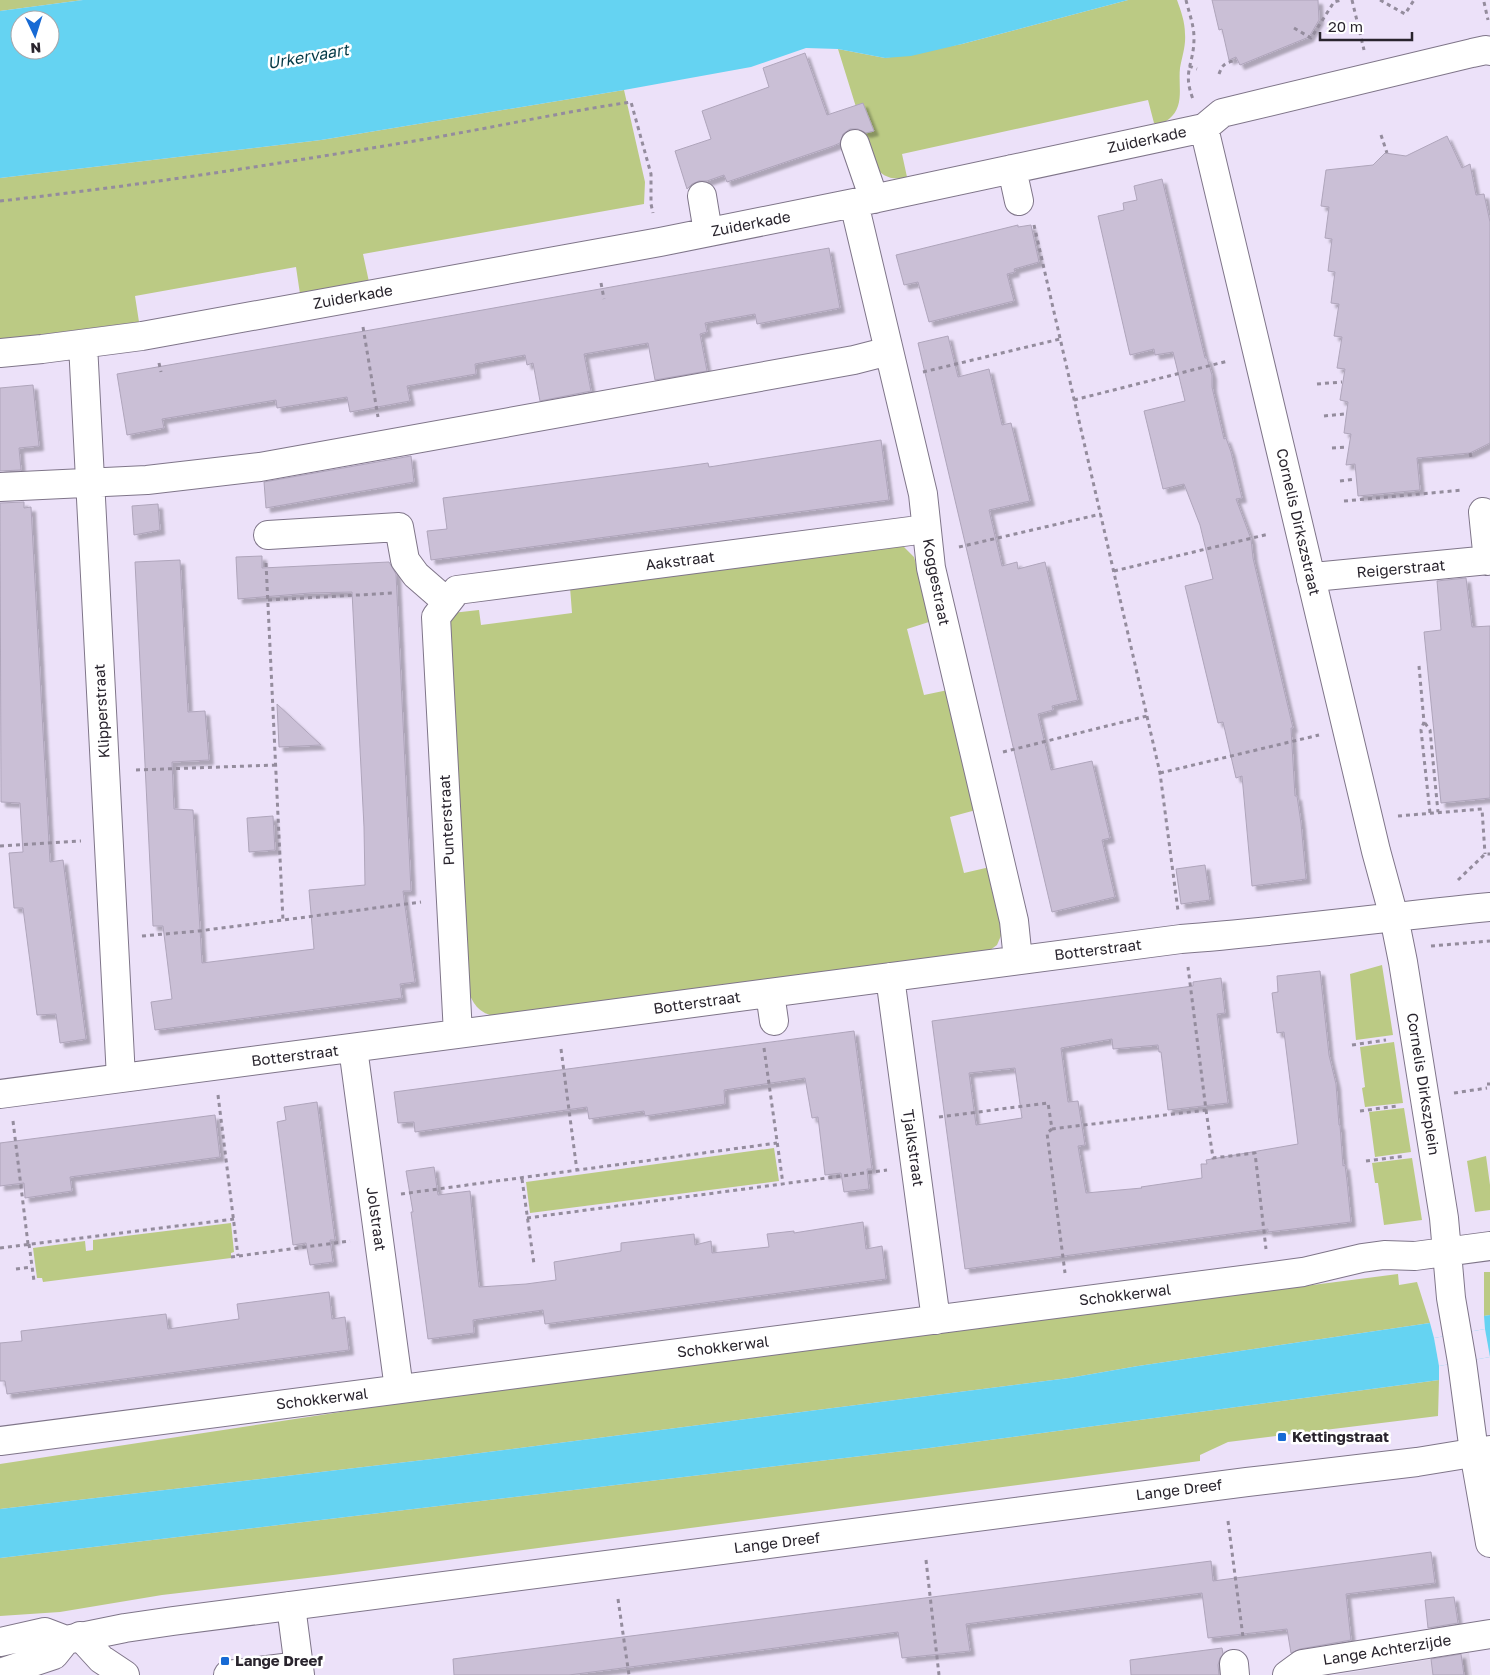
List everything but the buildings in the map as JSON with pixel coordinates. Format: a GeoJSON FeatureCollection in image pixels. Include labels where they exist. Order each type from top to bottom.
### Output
{"type":"FeatureCollection","features":[{"type":"Feature","properties":{"kind":"street","name":"Zuiderkade"},"geometry":{"type":"LineString","coordinates":[[0,353],[142,336],[708,232],[864,201],[1204,128],[1222,113],[1472,53],[1490,51]]}},
{"type":"Feature","properties":{"kind":"street","name":"Cornelis Dirkszstraat"},"geometry":{"type":"LineString","coordinates":[[1204,128],[1376,850],[1394,917]]}},
{"type":"Feature","properties":{"kind":"street","name":"Koggestraat"},"geometry":{"type":"LineString","coordinates":[[855,144],[889,351],[923,494],[931,568],[1014,921],[1018,960]]}},
{"type":"Feature","properties":{"kind":"street"},"geometry":{"type":"LineString","coordinates":[[1012,169],[1026,209]]}},
{"type":"Feature","properties":{"kind":"street"},"geometry":{"type":"LineString","coordinates":[[702,196],[708,232]]}},
{"type":"Feature","properties":{"kind":"street","name":"Klipperstraat"},"geometry":{"type":"LineString","coordinates":[[83,344],[121,1078]]}},
{"type":"Feature","properties":{"kind":"street"},"geometry":{"type":"LineString","coordinates":[[0,487],[147,480],[260,467],[844,362],[889,351]]}},
{"type":"Feature","properties":{"kind":"street"},"geometry":{"type":"LineString","coordinates":[[1483,512],[1489,561]]}},
{"type":"Feature","properties":{"kind":"street"},"geometry":{"type":"LineString","coordinates":[[266,545],[399,527],[405,560],[416,575],[445,605]]}},
{"type":"Feature","properties":{"kind":"street","name":"Aakstraat"},"geometry":{"type":"LineString","coordinates":[[445,605],[457,590],[926,529]]}},
{"type":"Feature","properties":{"kind":"street","name":"Reigerstraat"},"geometry":{"type":"LineString","coordinates":[[1312,579],[1324,576],[1489,561]]}},
{"type":"Feature","properties":{"kind":"street","name":"Punterstraat"},"geometry":{"type":"LineString","coordinates":[[445,605],[436,616],[458,1034]]}},
{"type":"Feature","properties":{"kind":"street","name":"Botterstraat"},"geometry":{"type":"LineString","coordinates":[[0,1094],[1213,936],[1335,925],[1394,917],[1461,918],[1490,907]]}},
{"type":"Feature","properties":{"kind":"street","name":"Cornelis Dirkszplein"},"geometry":{"type":"LineString","coordinates":[[1394,917],[1435,1162],[1444,1223],[1446,1252]]}},
{"type":"Feature","properties":{"kind":"street","name":"Tjalkstraat"},"geometry":{"type":"LineString","coordinates":[[890,977],[936,1320]]}},
{"type":"Feature","properties":{"kind":"street"},"geometry":{"type":"LineString","coordinates":[[769,1031],[770,993]]}},
{"type":"Feature","properties":{"kind":"street","name":"Jolstraat"},"geometry":{"type":"LineString","coordinates":[[353,1048],[399,1389]]}},
{"type":"Feature","properties":{"kind":"street","name":"Schokkerwal"},"geometry":{"type":"LineString","coordinates":[[0,1442],[1303,1272],[1362,1258],[1415,1256],[1490,1246]]}},
{"type":"Feature","properties":{"kind":"street"},"geometry":{"type":"LineString","coordinates":[[1446,1252],[1462,1362],[1482,1451],[1490,1543]]}},
{"type":"Feature","properties":{"kind":"street","name":"Lange Dreef"},"geometry":{"type":"LineString","coordinates":[[0,1642],[45,1632],[73,1638],[148,1624],[1246,1482],[1417,1462],[1482,1451]]}},
{"type":"Feature","properties":{"kind":"street"},"geometry":{"type":"LineString","coordinates":[[228,1675],[300,1670],[291,1606]]}},
{"type":"Feature","properties":{"kind":"street","name":"Lange Achterzijde"},"geometry":{"type":"LineString","coordinates":[[1287,1675],[1302,1664],[1490,1634]]}},
{"type":"Feature","properties":{"kind":"street"},"geometry":{"type":"LineString","coordinates":[[0,1674],[54,1655],[73,1638],[125,1675]]}},
{"type":"Feature","properties":{"kind":"path"},"geometry":{"type":"LineString","coordinates":[[1186,0],[1194,39],[1187,76],[1188,88]]}},
{"type":"Feature","properties":{"kind":"path"},"geometry":{"type":"LineString","coordinates":[[1294,28],[1310,38],[1334,2],[1341,0]]}},
{"type":"Feature","properties":{"kind":"path"},"geometry":{"type":"LineString","coordinates":[[1352,0],[1365,52]]}},
{"type":"Feature","properties":{"kind":"path"},"geometry":{"type":"LineString","coordinates":[[1380,0],[1405,14],[1414,0]]}},
{"type":"Feature","properties":{"kind":"path"},"geometry":{"type":"LineString","coordinates":[[1484,2],[1490,26]]}},
{"type":"Feature","properties":{"kind":"path"},"geometry":{"type":"LineString","coordinates":[[1219,74],[1222,66],[1233,61]]}},
{"type":"Feature","properties":{"kind":"path"},"geometry":{"type":"LineString","coordinates":[[1189,66],[1197,69]]}},
{"type":"Feature","properties":{"kind":"path"},"geometry":{"type":"LineString","coordinates":[[0,201],[93,190],[285,162],[631,102],[651,174],[651,204],[654,222]]}},
{"type":"Feature","properties":{"kind":"path"},"geometry":{"type":"LineString","coordinates":[[1381,135],[1387,153]]}},
{"type":"Feature","properties":{"kind":"path"},"geometry":{"type":"LineString","coordinates":[[1026,209],[1060,339],[1148,716],[1160,773],[1177,903]]}},
{"type":"Feature","properties":{"kind":"path"},"geometry":{"type":"LineString","coordinates":[[600,275],[604,300]]}},
{"type":"Feature","properties":{"kind":"path"},"geometry":{"type":"LineString","coordinates":[[362,325],[379,424]]}},
{"type":"Feature","properties":{"kind":"path"},"geometry":{"type":"LineString","coordinates":[[920,373],[1060,339]]}},
{"type":"Feature","properties":{"kind":"path"},"geometry":{"type":"LineString","coordinates":[[1074,400],[1226,361]]}},
{"type":"Feature","properties":{"kind":"path"},"geometry":{"type":"LineString","coordinates":[[1317,384],[1342,382]]}},
{"type":"Feature","properties":{"kind":"path"},"geometry":{"type":"LineString","coordinates":[[1324,416],[1344,414]]}},
{"type":"Feature","properties":{"kind":"path"},"geometry":{"type":"LineString","coordinates":[[1332,448],[1348,447]]}},
{"type":"Feature","properties":{"kind":"path"},"geometry":{"type":"LineString","coordinates":[[1340,481],[1355,479]]}},
{"type":"Feature","properties":{"kind":"path"},"geometry":{"type":"LineString","coordinates":[[1344,501],[1444,492]]}},
{"type":"Feature","properties":{"kind":"path"},"geometry":{"type":"LineString","coordinates":[[961,547],[1101,514]]}},
{"type":"Feature","properties":{"kind":"path"},"geometry":{"type":"LineString","coordinates":[[1114,571],[1267,534]]}},
{"type":"Feature","properties":{"kind":"path"},"geometry":{"type":"LineString","coordinates":[[266,545],[284,921]]}},
{"type":"Feature","properties":{"kind":"path"},"geometry":{"type":"LineString","coordinates":[[268,600],[396,593]]}},
{"type":"Feature","properties":{"kind":"path"},"geometry":{"type":"LineString","coordinates":[[1419,666],[1424,722],[1421,730],[1430,813]]}},
{"type":"Feature","properties":{"kind":"path"},"geometry":{"type":"LineString","coordinates":[[1010,750],[1148,716]]}},
{"type":"Feature","properties":{"kind":"path"},"geometry":{"type":"LineString","coordinates":[[1424,722],[1430,730],[1438,812]]}},
{"type":"Feature","properties":{"kind":"path"},"geometry":{"type":"LineString","coordinates":[[1160,773],[1298,741]]}},
{"type":"Feature","properties":{"kind":"path"},"geometry":{"type":"LineString","coordinates":[[136,770],[276,765]]}},
{"type":"Feature","properties":{"kind":"path"},"geometry":{"type":"LineString","coordinates":[[1391,816],[1482,809],[1485,854]]}},
{"type":"Feature","properties":{"kind":"path"},"geometry":{"type":"LineString","coordinates":[[0,846],[86,841]]}},
{"type":"Feature","properties":{"kind":"path"},"geometry":{"type":"LineString","coordinates":[[1455,882],[1485,854],[1490,854]]}},
{"type":"Feature","properties":{"kind":"path"},"geometry":{"type":"LineString","coordinates":[[144,936],[284,921],[421,902]]}},
{"type":"Feature","properties":{"kind":"path"},"geometry":{"type":"LineString","coordinates":[[1429,946],[1490,941]]}},
{"type":"Feature","properties":{"kind":"path"},"geometry":{"type":"LineString","coordinates":[[1188,966],[1213,1158],[1255,1153],[1265,1246]]}},
{"type":"Feature","properties":{"kind":"path"},"geometry":{"type":"LineString","coordinates":[[769,1031],[783,1184]]}},
{"type":"Feature","properties":{"kind":"path"},"geometry":{"type":"LineString","coordinates":[[1352,1045],[1393,1039]]}},
{"type":"Feature","properties":{"kind":"path"},"geometry":{"type":"LineString","coordinates":[[561,1049],[577,1171]]}},
{"type":"Feature","properties":{"kind":"path"},"geometry":{"type":"LineString","coordinates":[[1446,1094],[1488,1085]]}},
{"type":"Feature","properties":{"kind":"path"},"geometry":{"type":"LineString","coordinates":[[218,1093],[238,1256]]}},
{"type":"Feature","properties":{"kind":"path"},"geometry":{"type":"LineString","coordinates":[[935,1118],[1048,1103],[1052,1129]]}},
{"type":"Feature","properties":{"kind":"path"},"geometry":{"type":"LineString","coordinates":[[1360,1111],[1404,1104]]}},
{"type":"Feature","properties":{"kind":"path"},"geometry":{"type":"LineString","coordinates":[[1065,1272],[1047,1133],[1052,1129],[1206,1110]]}},
{"type":"Feature","properties":{"kind":"path"},"geometry":{"type":"LineString","coordinates":[[13,1120],[34,1281]]}},
{"type":"Feature","properties":{"kind":"path"},"geometry":{"type":"LineString","coordinates":[[400,1194],[778,1143]]}},
{"type":"Feature","properties":{"kind":"path"},"geometry":{"type":"LineString","coordinates":[[1366,1161],[1412,1155]]}},
{"type":"Feature","properties":{"kind":"path"},"geometry":{"type":"LineString","coordinates":[[527,1218],[890,1170]]}},
{"type":"Feature","properties":{"kind":"path"},"geometry":{"type":"LineString","coordinates":[[522,1179],[534,1264]]}},
{"type":"Feature","properties":{"kind":"path"},"geometry":{"type":"LineString","coordinates":[[0,1248],[234,1219]]}},
{"type":"Feature","properties":{"kind":"path"},"geometry":{"type":"LineString","coordinates":[[231,1257],[352,1241]]}},
{"type":"Feature","properties":{"kind":"path"},"geometry":{"type":"LineString","coordinates":[[16,1269],[32,1267]]}},
{"type":"Feature","properties":{"kind":"path"},"geometry":{"type":"LineString","coordinates":[[1228,1521],[1243,1638]]}},
{"type":"Feature","properties":{"kind":"path"},"geometry":{"type":"LineString","coordinates":[[926,1560],[939,1675]]}},
{"type":"Feature","properties":{"kind":"path"},"geometry":{"type":"LineString","coordinates":[[618,1599],[629,1675]]}},
{"type":"Feature","properties":{"kind":"shaded area"},"geometry":{"type":"Polygon","coordinates":[[[1469,1653],[1472,1675],[1334,1675],[1469,1653]]]}},
{"type":"Feature","properties":{"kind":"green space"},"geometry":{"type":"Polygon","coordinates":[[[0,0],[83,0],[0,11],[0,0]]]}},
{"type":"Feature","properties":{"kind":"green space"},"geometry":{"type":"Polygon","coordinates":[[[1128,0],[1177,0],[1180,8],[1185,38],[1180,68],[1180,96],[1174,114],[1167,120],[1162,123],[1154,123],[1148,100],[902,154],[907,177],[888,177],[874,165],[838,49],[885,58],[962,44],[1128,0]]]}},
{"type":"Feature","properties":{"kind":"green space"},"geometry":{"type":"Polygon","coordinates":[[[624,90],[645,182],[644,204],[363,254],[369,282],[300,294],[296,267],[135,296],[139,322],[0,340],[0,178],[321,140],[624,90]]]}},
{"type":"Feature","properties":{"kind":"green space"},"geometry":{"type":"Polygon","coordinates":[[[880,547],[904,547],[914,557],[932,621],[907,629],[924,695],[948,690],[976,810],[950,817],[964,873],[990,867],[1003,931],[997,945],[986,953],[498,1017],[480,1009],[474,1003],[469,993],[448,624],[452,613],[479,610],[481,625],[572,613],[570,587],[880,547]]]}},
{"type":"Feature","properties":{"kind":"green space"},"geometry":{"type":"Polygon","coordinates":[[[1382,965],[1393,1035],[1356,1040],[1350,974],[1382,965]]]}},
{"type":"Feature","properties":{"kind":"green space"},"geometry":{"type":"Polygon","coordinates":[[[1394,1042],[1403,1103],[1365,1107],[1362,1088],[1365,1087],[1360,1047],[1394,1042]]]}},
{"type":"Feature","properties":{"kind":"green space"},"geometry":{"type":"Polygon","coordinates":[[[1404,1108],[1411,1152],[1375,1157],[1369,1112],[1404,1108]]]}},
{"type":"Feature","properties":{"kind":"green space"},"geometry":{"type":"Polygon","coordinates":[[[774,1148],[779,1181],[530,1213],[526,1182],[774,1148]]]}},
{"type":"Feature","properties":{"kind":"green space"},"geometry":{"type":"Polygon","coordinates":[[[1486,1156],[1490,1185],[1490,1210],[1475,1212],[1467,1161],[1486,1156]]]}},
{"type":"Feature","properties":{"kind":"green space"},"geometry":{"type":"Polygon","coordinates":[[[1412,1158],[1422,1220],[1384,1225],[1378,1183],[1375,1183],[1372,1163],[1412,1158]]]}},
{"type":"Feature","properties":{"kind":"green space"},"geometry":{"type":"Polygon","coordinates":[[[231,1223],[234,1252],[231,1253],[231,1258],[43,1282],[42,1278],[37,1278],[33,1248],[85,1241],[86,1251],[93,1250],[93,1240],[231,1223]]]}},
{"type":"Feature","properties":{"kind":"green space"},"geometry":{"type":"Polygon","coordinates":[[[1484,1272],[1490,1272],[1490,1315],[1484,1316],[1484,1272]]]}},
{"type":"Feature","properties":{"kind":"green space"},"geometry":{"type":"Polygon","coordinates":[[[1398,1274],[1399,1285],[1417,1282],[1430,1323],[1069,1378],[441,1458],[0,1509],[0,1464],[439,1397],[1398,1274]]]}},
{"type":"Feature","properties":{"kind":"green space"},"geometry":{"type":"Polygon","coordinates":[[[1439,1380],[1438,1416],[1228,1442],[1200,1455],[1200,1461],[333,1575],[162,1595],[60,1612],[0,1616],[0,1558],[929,1448],[1439,1380]]]}},
{"type":"Feature","properties":{"kind":"water","name":"Urkervaart"},"geometry":{"type":"Polygon","coordinates":[[[83,0],[1128,0],[911,56],[885,58],[838,49],[806,48],[751,67],[321,140],[0,178],[0,11],[83,0]]]}},
{"type":"Feature","properties":{"kind":"water"},"geometry":{"type":"Polygon","coordinates":[[[1490,1315],[1490,1357],[1439,1366],[1439,1380],[929,1448],[0,1558],[0,1509],[441,1458],[1069,1378],[1430,1323],[1434,1338],[1485,1329],[1484,1316],[1490,1315]]]}},
{"type":"Feature","properties":{"kind":"pier"},"geometry":{"type":"Polygon","coordinates":[[[1485,1329],[1490,1357],[1439,1366],[1434,1338],[1485,1329]]]}},
{"type":"Feature","properties":{"kind":"place","name":"Kettingstraat"},"geometry":{"type":"Point","coordinates":[1282,1437]}},
{"type":"Feature","properties":{"kind":"place","name":"Lange Dreef"},"geometry":{"type":"Point","coordinates":[225,1661]}}]}
